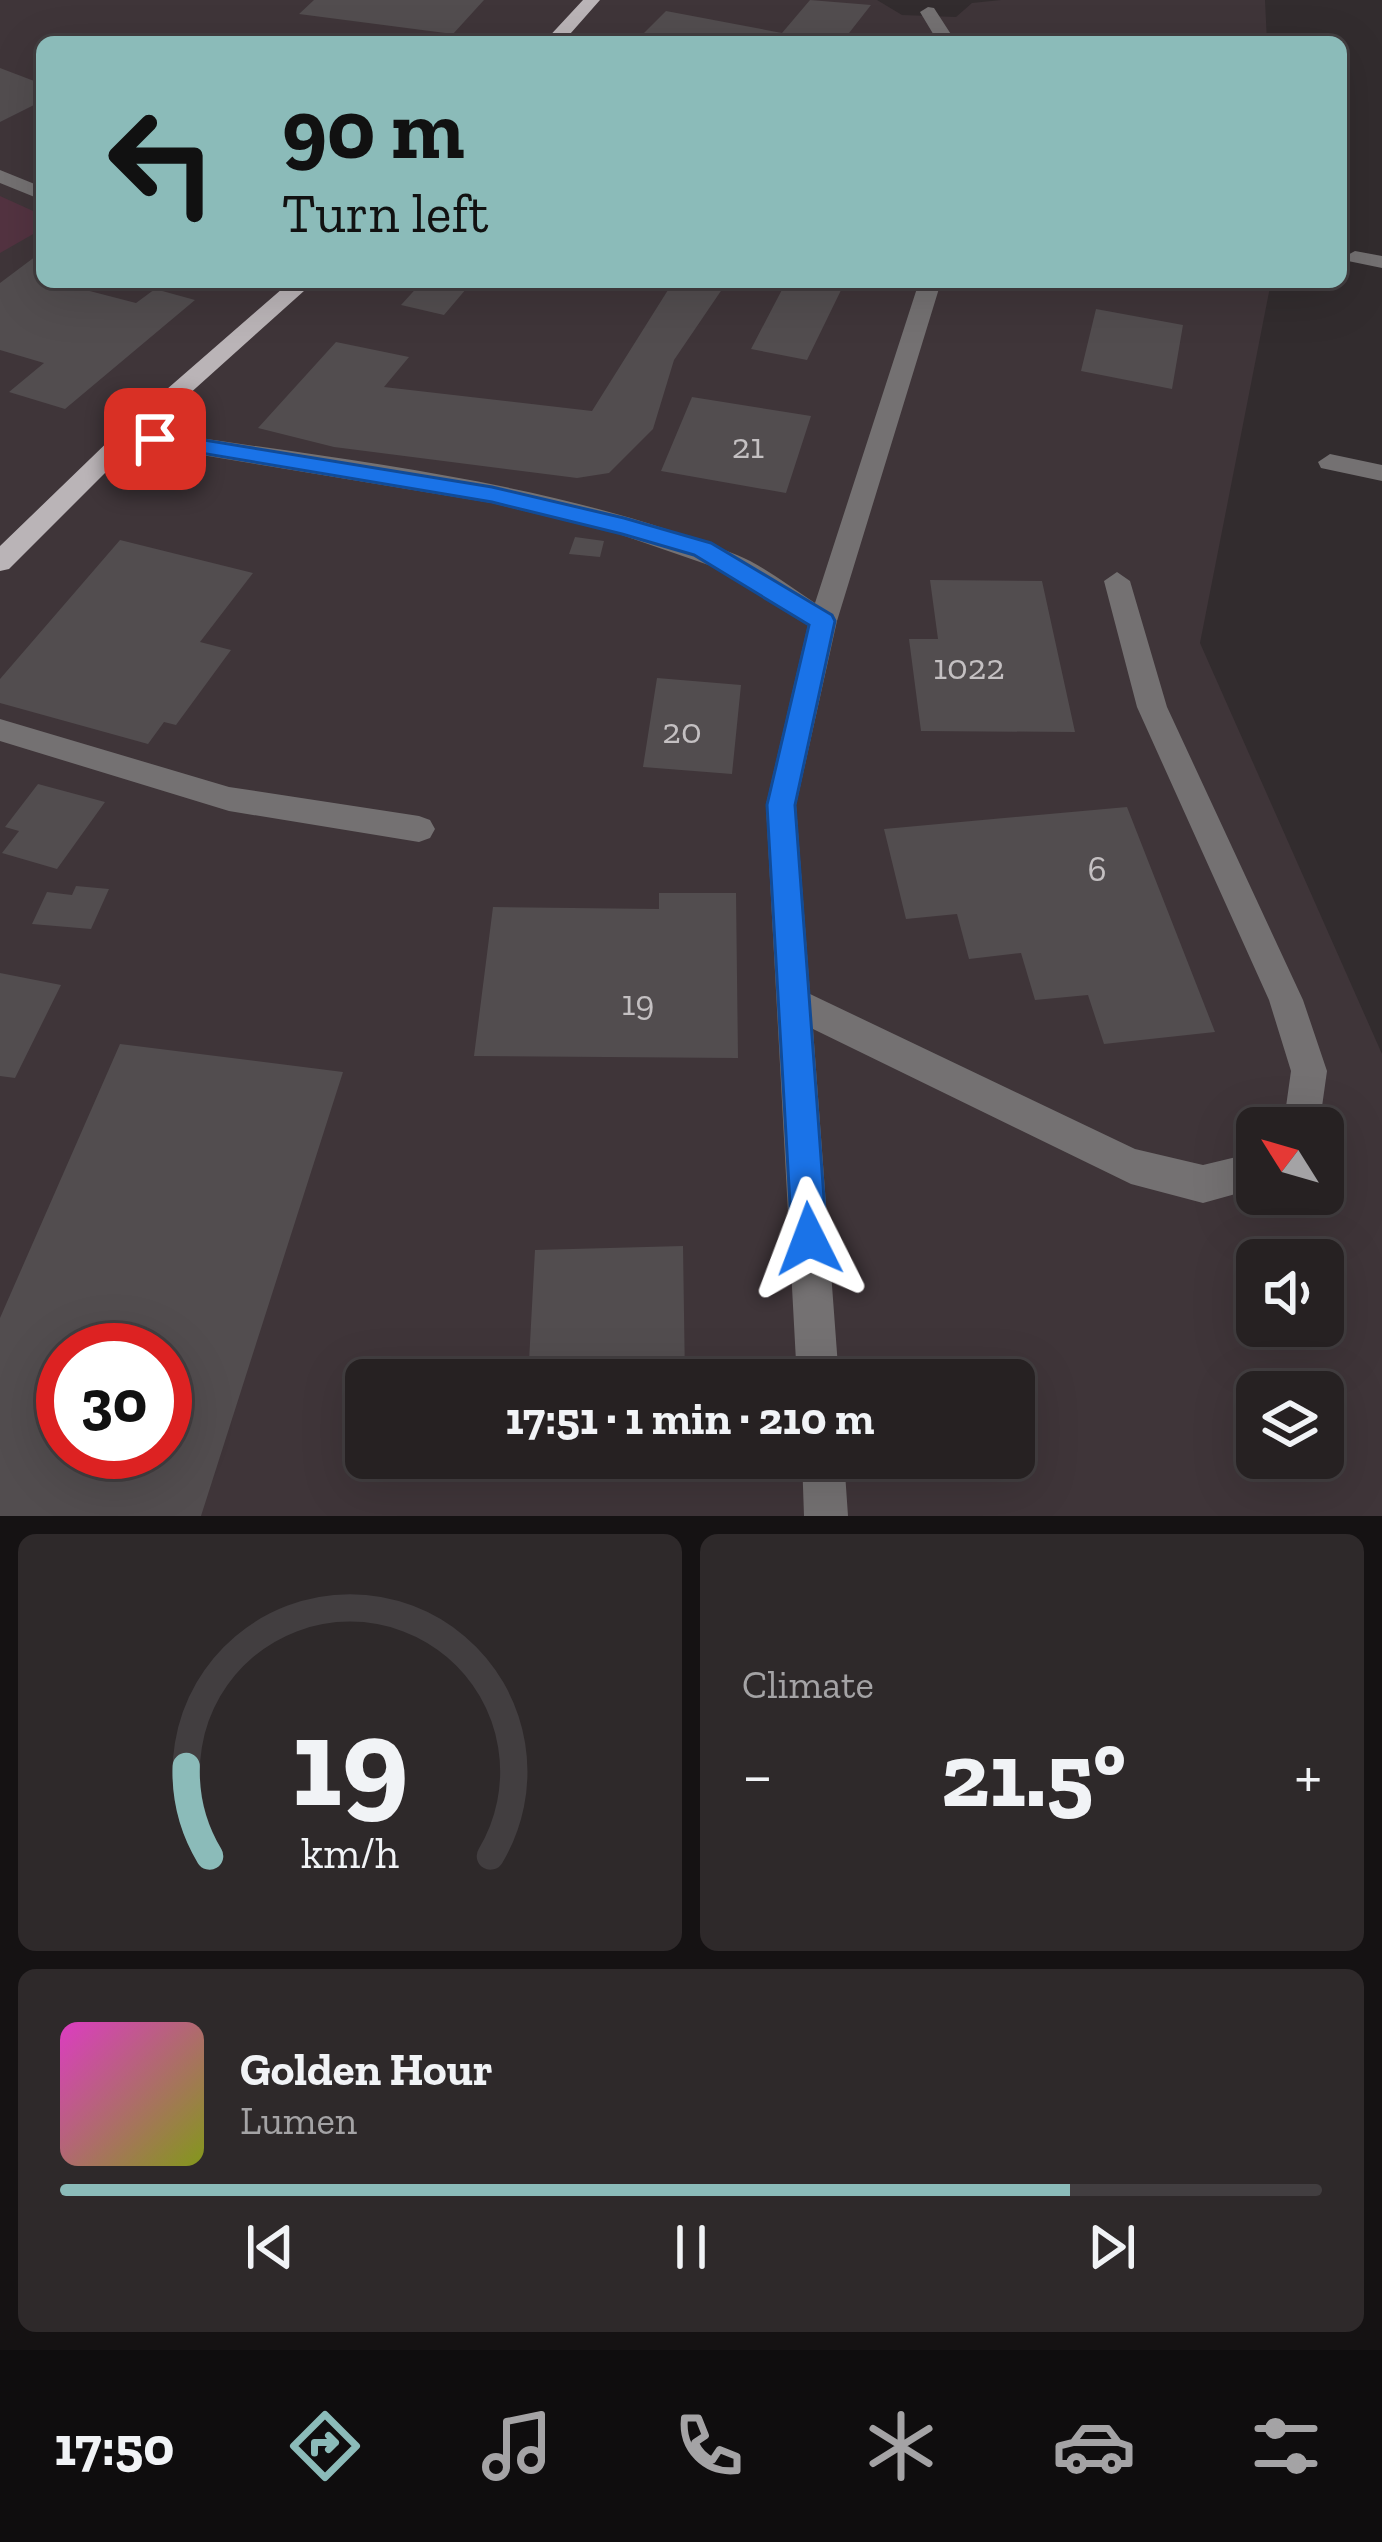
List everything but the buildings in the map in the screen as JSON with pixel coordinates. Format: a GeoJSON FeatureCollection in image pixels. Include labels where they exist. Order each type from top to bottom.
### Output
{"type":"FeatureCollection","features":[{"type":"Feature","properties":{"kind":"main road"},"geometry":{"type":"LineString","coordinates":[[559,36],[592,0]]}},
{"type":"Feature","properties":{"kind":"main road"},"geometry":{"type":"LineString","coordinates":[[0,562],[290,288]]}},
{"type":"Feature","properties":{"kind":"street"},"geometry":{"type":"LineString","coordinates":[[905,0],[928,12],[943,36]]}},
{"type":"Feature","properties":{"kind":"street"},"geometry":{"type":"LineString","coordinates":[[928,12],[945,0]]}},
{"type":"Feature","properties":{"kind":"street"},"geometry":{"type":"LineString","coordinates":[[0,176],[36,191]]}},
{"type":"Feature","properties":{"kind":"street"},"geometry":{"type":"LineString","coordinates":[[1355,257],[1382,262]]}},
{"type":"Feature","properties":{"kind":"street"},"geometry":{"type":"LineString","coordinates":[[817,1359],[781,805],[823,621],[928,288]]}},
{"type":"Feature","properties":{"kind":"street"},"geometry":{"type":"LineString","coordinates":[[129,435],[492,495],[624,526],[718,556],[823,621]]}},
{"type":"Feature","properties":{"kind":"street"},"geometry":{"type":"LineString","coordinates":[[1330,462],[1382,473]]}},
{"type":"Feature","properties":{"kind":"street"},"geometry":{"type":"LineString","coordinates":[[1117,581],[1152,707],[1286,1000],[1309,1071],[1304,1107]]}},
{"type":"Feature","properties":{"kind":"street"},"geometry":{"type":"LineString","coordinates":[[0,730],[229,799],[419,830]]}},
{"type":"Feature","properties":{"kind":"street"},"geometry":{"type":"LineString","coordinates":[[795,1003],[1131,1166],[1203,1184],[1236,1175]]}},
{"type":"Feature","properties":{"kind":"street"},"geometry":{"type":"LineString","coordinates":[[824,1479],[826,1516]]}},
{"type":"Feature","properties":{"kind":"shaded area"},"geometry":{"type":"Polygon","coordinates":[[[0,0],[877,0],[902,15],[956,17],[972,3],[1001,0],[1265,0],[1267,36],[36,36],[36,288],[1270,288],[1200,643],[1382,1054],[1382,1516],[0,1516],[0,0]]]}},
{"type":"Feature","properties":{"kind":"shaded area"},"geometry":{"type":"Polygon","coordinates":[[[0,196],[36,212],[36,232],[0,253],[0,196]]]}},
{"type":"Feature","properties":{"kind":"route"},"geometry":{"type":"LineString","coordinates":[[155,439],[492,495],[624,526],[703,549],[823,621],[781,805],[809,1239]]}}]}
